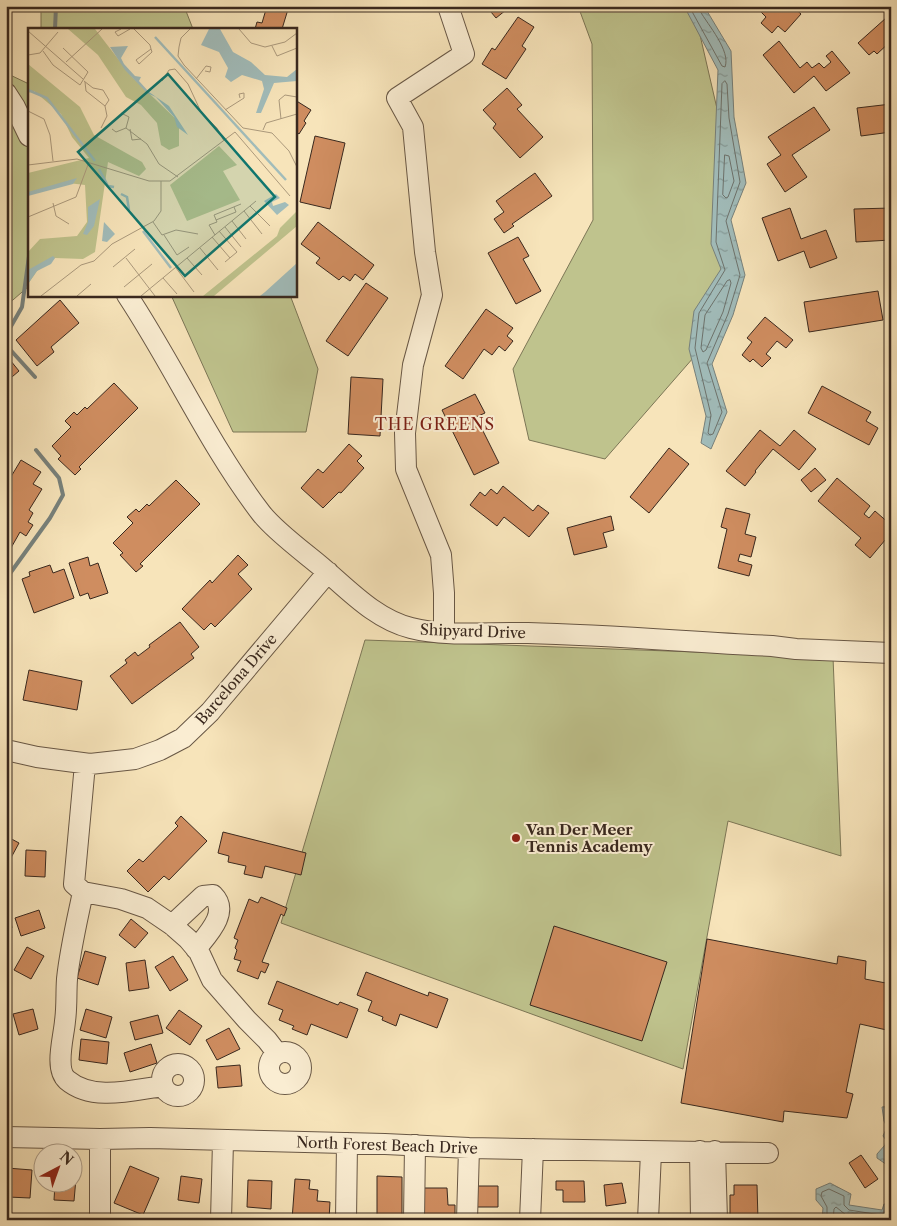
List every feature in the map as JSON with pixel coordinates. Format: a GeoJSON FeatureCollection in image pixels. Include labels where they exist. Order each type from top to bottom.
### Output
{"type":"FeatureCollection","features":[{"type":"Feature","properties":{"kind":"street"},"geometry":{"type":"LineString","coordinates":[[444,632],[441,555],[406,469],[406,432],[413,365],[432,295],[425,252],[413,127],[397,98],[464,54],[448,6]]}},
{"type":"Feature","properties":{"kind":"street"},"geometry":{"type":"LineString","coordinates":[[9,104],[28,134]]}},
{"type":"Feature","properties":{"kind":"street","name":"Shipyard Drive"},"geometry":{"type":"LineString","coordinates":[[127,296],[220,452],[262,514],[382,616],[411,628],[444,632],[530,633],[891,653]]}},
{"type":"Feature","properties":{"kind":"street","name":"Barcelona Drive"},"geometry":{"type":"LineString","coordinates":[[6,750],[37,757],[86,764],[136,759],[160,750],[182,738],[210,712],[328,572]]}},
{"type":"Feature","properties":{"kind":"street"},"geometry":{"type":"LineString","coordinates":[[86,764],[74,884],[83,892],[121,899],[147,908],[172,925],[196,949],[212,980],[277,1053]]}},
{"type":"Feature","properties":{"kind":"street"},"geometry":{"type":"LineString","coordinates":[[83,892],[67,979],[66,1020],[60,1056],[61,1070],[65,1079],[78,1088],[103,1094],[163,1086]]}},
{"type":"Feature","properties":{"kind":"street"},"geometry":{"type":"LineString","coordinates":[[172,925],[203,896],[213,895],[219,901],[218,917],[211,930],[196,949]]}},
{"type":"Feature","properties":{"kind":"street","name":"North Forest Beach Drive"},"geometry":{"type":"LineString","coordinates":[[6,1137],[150,1138],[469,1148],[768,1153]]}},
{"type":"Feature","properties":{"kind":"street"},"geometry":{"type":"LineString","coordinates":[[100,1139],[100,1220]]}},
{"type":"Feature","properties":{"kind":"street"},"geometry":{"type":"LineString","coordinates":[[221,1220],[223,1141]]}},
{"type":"Feature","properties":{"kind":"street"},"geometry":{"type":"LineString","coordinates":[[346,1220],[347,1143]]}},
{"type":"Feature","properties":{"kind":"street"},"geometry":{"type":"LineString","coordinates":[[414,1220],[416,1145]]}},
{"type":"Feature","properties":{"kind":"street"},"geometry":{"type":"LineString","coordinates":[[467,1220],[469,1148]]}},
{"type":"Feature","properties":{"kind":"street"},"geometry":{"type":"LineString","coordinates":[[530,1220],[533,1149]]}},
{"type":"Feature","properties":{"kind":"street"},"geometry":{"type":"LineString","coordinates":[[701,1220],[708,1151]]}},
{"type":"Feature","properties":{"kind":"street"},"geometry":{"type":"LineString","coordinates":[[708,1151],[717,1220]]}},
{"type":"Feature","properties":{"kind":"street"},"geometry":{"type":"LineString","coordinates":[[648,1220],[651,1152]]}},
{"type":"Feature","properties":{"kind":"green space"},"geometry":{"type":"Polygon","coordinates":[[[41,6],[184,6],[193,28],[41,28],[41,6]]]}},
{"type":"Feature","properties":{"kind":"green space"},"geometry":{"type":"Polygon","coordinates":[[[578,6],[696,6],[700,35],[721,126],[721,326],[605,459],[529,440],[513,369],[593,220],[592,44],[578,6]]]}},
{"type":"Feature","properties":{"kind":"green space"},"geometry":{"type":"Polygon","coordinates":[[[6,73],[28,84],[28,287],[6,306],[6,73]]]}},
{"type":"Feature","properties":{"kind":"green space"},"geometry":{"type":"Polygon","coordinates":[[[171,296],[290,296],[318,369],[306,432],[233,432],[171,296]]]}},
{"type":"Feature","properties":{"kind":"green space","name":"Van Der Meer Tennis Academy"},"geometry":{"type":"Polygon","coordinates":[[[365,640],[833,657],[841,856],[728,821],[683,1069],[281,923],[365,640]]]}},
{"type":"Feature","properties":{"kind":"water"},"geometry":{"type":"Polygon","coordinates":[[[684,6],[704,6],[731,51],[734,117],[746,183],[731,220],[745,275],[733,315],[712,364],[727,412],[711,449],[701,443],[706,416],[689,349],[694,311],[721,269],[711,244],[718,70],[684,6]]]}},
{"type":"Feature","properties":{"kind":"water"},"geometry":{"type":"Polygon","coordinates":[[[891,1106],[890,1167],[877,1158],[877,1154],[885,1145],[886,1140],[883,1136],[887,1127],[882,1107],[891,1106]]]}},
{"type":"Feature","properties":{"kind":"water"},"geometry":{"type":"Polygon","coordinates":[[[830,1183],[851,1194],[849,1205],[882,1210],[884,1204],[891,1205],[891,1220],[822,1220],[823,1208],[816,1200],[816,1189],[830,1183]]]}},
{"type":"Feature","properties":{"kind":"building"},"geometry":{"type":"Polygon","coordinates":[[[267,6],[289,6],[282,28],[255,28],[257,22],[262,23],[267,6]]]}},
{"type":"Feature","properties":{"kind":"building"},"geometry":{"type":"Polygon","coordinates":[[[486,6],[511,6],[496,18],[486,6]]]}},
{"type":"Feature","properties":{"kind":"building"},"geometry":{"type":"Polygon","coordinates":[[[755,6],[792,6],[801,14],[785,32],[778,26],[772,33],[761,23],[766,17],[755,6]]]}},
{"type":"Feature","properties":{"kind":"building"},"geometry":{"type":"Polygon","coordinates":[[[518,17],[534,27],[522,46],[526,49],[506,79],[482,64],[492,48],[495,50],[518,17]]]}},
{"type":"Feature","properties":{"kind":"building"},"geometry":{"type":"Polygon","coordinates":[[[886,18],[891,23],[888,28],[891,31],[891,41],[877,54],[874,51],[869,55],[858,43],[886,18]]]}},
{"type":"Feature","properties":{"kind":"building"},"geometry":{"type":"Polygon","coordinates":[[[779,41],[800,68],[807,62],[812,68],[819,63],[824,68],[831,62],[826,56],[832,51],[850,73],[826,91],[814,76],[794,93],[763,55],[779,41]]]}},
{"type":"Feature","properties":{"kind":"building"},"geometry":{"type":"Polygon","coordinates":[[[507,88],[522,105],[517,109],[543,137],[520,158],[493,128],[496,124],[483,110],[507,88]]]}},
{"type":"Feature","properties":{"kind":"building"},"geometry":{"type":"Polygon","coordinates":[[[296,101],[311,110],[299,134],[296,132],[296,101]]]}},
{"type":"Feature","properties":{"kind":"building"},"geometry":{"type":"Polygon","coordinates":[[[891,104],[891,132],[861,136],[857,108],[891,104]]]}},
{"type":"Feature","properties":{"kind":"building"},"geometry":{"type":"Polygon","coordinates":[[[814,107],[830,130],[792,155],[807,177],[785,192],[767,164],[781,155],[768,137],[814,107]]]}},
{"type":"Feature","properties":{"kind":"building"},"geometry":{"type":"Polygon","coordinates":[[[315,136],[345,143],[330,209],[300,202],[315,136]]]}},
{"type":"Feature","properties":{"kind":"building"},"geometry":{"type":"Polygon","coordinates":[[[535,173],[552,196],[512,224],[514,226],[504,233],[494,219],[504,212],[496,201],[535,173]]]}},
{"type":"Feature","properties":{"kind":"building"},"geometry":{"type":"Polygon","coordinates":[[[790,208],[801,239],[826,230],[837,258],[810,268],[804,251],[778,261],[762,218],[790,208]]]}},
{"type":"Feature","properties":{"kind":"building"},"geometry":{"type":"Polygon","coordinates":[[[891,208],[891,240],[856,242],[854,209],[891,208]]]}},
{"type":"Feature","properties":{"kind":"building"},"geometry":{"type":"Polygon","coordinates":[[[318,222],[374,265],[363,280],[355,274],[350,281],[343,276],[339,280],[316,263],[320,258],[301,244],[318,222]]]}},
{"type":"Feature","properties":{"kind":"building"},"geometry":{"type":"Polygon","coordinates":[[[518,237],[529,256],[523,259],[541,291],[516,304],[488,253],[518,237]]]}},
{"type":"Feature","properties":{"kind":"building"},"geometry":{"type":"Polygon","coordinates":[[[366,283],[388,298],[348,356],[326,341],[366,283]]]}},
{"type":"Feature","properties":{"kind":"building"},"geometry":{"type":"Polygon","coordinates":[[[878,291],[883,320],[809,332],[804,302],[878,291]]]}},
{"type":"Feature","properties":{"kind":"building"},"geometry":{"type":"Polygon","coordinates":[[[60,300],[79,323],[51,347],[54,352],[37,366],[16,340],[60,300]]]}},
{"type":"Feature","properties":{"kind":"building"},"geometry":{"type":"Polygon","coordinates":[[[486,309],[513,328],[507,336],[513,341],[505,351],[499,346],[492,355],[484,349],[463,379],[445,366],[486,309]]]}},
{"type":"Feature","properties":{"kind":"building"},"geometry":{"type":"Polygon","coordinates":[[[765,317],[793,340],[786,348],[777,341],[766,354],[771,358],[762,367],[753,359],[750,362],[742,355],[752,342],[747,338],[765,317]]]}},
{"type":"Feature","properties":{"kind":"building"},"geometry":{"type":"Polygon","coordinates":[[[6,355],[19,371],[6,382],[6,355]]]}},
{"type":"Feature","properties":{"kind":"building"},"geometry":{"type":"Polygon","coordinates":[[[351,377],[383,379],[380,436],[348,434],[351,377]]]}},
{"type":"Feature","properties":{"kind":"building"},"geometry":{"type":"Polygon","coordinates":[[[114,383],[138,408],[79,467],[81,469],[75,475],[58,459],[61,456],[52,446],[71,427],[65,421],[74,412],[77,415],[85,407],[87,409],[114,383]]]}},
{"type":"Feature","properties":{"kind":"building"},"geometry":{"type":"Polygon","coordinates":[[[822,386],[871,412],[866,421],[878,428],[869,445],[808,413],[822,386]]]}},
{"type":"Feature","properties":{"kind":"building"},"geometry":{"type":"Polygon","coordinates":[[[475,394],[485,413],[476,417],[499,463],[474,475],[442,410],[475,394]]]}},
{"type":"Feature","properties":{"kind":"building"},"geometry":{"type":"Polygon","coordinates":[[[760,430],[780,446],[794,430],[816,449],[799,470],[773,449],[745,486],[726,471],[760,430]]]}},
{"type":"Feature","properties":{"kind":"building"},"geometry":{"type":"Polygon","coordinates":[[[349,444],[362,456],[357,461],[364,468],[341,493],[339,492],[323,508],[301,488],[318,469],[323,473],[349,444]]]}},
{"type":"Feature","properties":{"kind":"building"},"geometry":{"type":"Polygon","coordinates":[[[669,448],[689,464],[649,513],[630,497],[669,448]]]}},
{"type":"Feature","properties":{"kind":"building"},"geometry":{"type":"Polygon","coordinates":[[[21,460],[41,472],[33,484],[42,489],[29,510],[33,513],[28,522],[33,525],[26,536],[20,532],[7,555],[6,485],[21,460]]]}},
{"type":"Feature","properties":{"kind":"building"},"geometry":{"type":"Polygon","coordinates":[[[815,468],[826,480],[811,492],[801,480],[815,468]]]}},
{"type":"Feature","properties":{"kind":"building"},"geometry":{"type":"Polygon","coordinates":[[[837,478],[870,506],[864,514],[869,518],[875,511],[891,525],[891,533],[870,558],[855,545],[861,538],[818,501],[837,478]]]}},
{"type":"Feature","properties":{"kind":"building"},"geometry":{"type":"Polygon","coordinates":[[[176,480],[200,504],[140,564],[143,566],[136,572],[120,555],[123,553],[113,543],[133,523],[127,517],[136,509],[139,512],[147,504],[149,506],[176,480]]]}},
{"type":"Feature","properties":{"kind":"building"},"geometry":{"type":"Polygon","coordinates":[[[503,486],[533,511],[538,505],[549,513],[529,537],[504,517],[497,526],[470,505],[480,492],[485,496],[491,489],[497,494],[503,486]]]}},
{"type":"Feature","properties":{"kind":"building"},"geometry":{"type":"Polygon","coordinates":[[[726,508],[750,514],[745,534],[756,537],[751,557],[740,554],[738,561],[752,565],[749,576],[718,568],[727,529],[721,527],[726,508]]]}},
{"type":"Feature","properties":{"kind":"building"},"geometry":{"type":"Polygon","coordinates":[[[611,516],[614,530],[603,533],[607,547],[574,555],[567,528],[611,516]]]}},
{"type":"Feature","properties":{"kind":"building"},"geometry":{"type":"Polygon","coordinates":[[[238,555],[248,565],[238,574],[252,589],[215,627],[211,623],[204,630],[182,609],[210,580],[212,583],[238,555]]]}},
{"type":"Feature","properties":{"kind":"building"},"geometry":{"type":"Polygon","coordinates":[[[88,557],[90,566],[98,563],[108,593],[90,599],[88,593],[80,596],[69,563],[88,557]]]}},
{"type":"Feature","properties":{"kind":"building"},"geometry":{"type":"Polygon","coordinates":[[[50,565],[53,573],[64,569],[74,598],[34,613],[22,579],[30,576],[29,572],[50,565]]]}},
{"type":"Feature","properties":{"kind":"building"},"geometry":{"type":"Polygon","coordinates":[[[180,622],[199,647],[191,654],[194,658],[132,704],[110,676],[127,663],[125,660],[135,652],[138,656],[150,647],[149,645],[180,622]]]}},
{"type":"Feature","properties":{"kind":"building"},"geometry":{"type":"Polygon","coordinates":[[[29,670],[82,681],[77,710],[23,700],[29,670]]]}},
{"type":"Feature","properties":{"kind":"building"},"geometry":{"type":"Polygon","coordinates":[[[181,816],[207,841],[169,880],[164,876],[148,892],[127,871],[139,859],[143,862],[178,826],[175,823],[181,816]]]}},
{"type":"Feature","properties":{"kind":"building"},"geometry":{"type":"Polygon","coordinates":[[[223,832],[306,853],[301,875],[265,866],[262,878],[244,874],[246,866],[228,862],[229,856],[218,853],[223,832]]]}},
{"type":"Feature","properties":{"kind":"building"},"geometry":{"type":"Polygon","coordinates":[[[6,836],[19,843],[6,867],[6,836]]]}},
{"type":"Feature","properties":{"kind":"building"},"geometry":{"type":"Polygon","coordinates":[[[26,850],[46,851],[45,877],[25,876],[26,850]]]}},
{"type":"Feature","properties":{"kind":"building"},"geometry":{"type":"Polygon","coordinates":[[[261,897],[287,908],[284,916],[281,914],[262,962],[269,964],[265,973],[261,971],[258,979],[237,971],[241,961],[234,959],[238,940],[234,938],[249,899],[258,903],[261,897]]]}},
{"type":"Feature","properties":{"kind":"building"},"geometry":{"type":"Polygon","coordinates":[[[6,903],[8,903],[12,928],[6,929],[6,903]]]}},
{"type":"Feature","properties":{"kind":"building"},"geometry":{"type":"Polygon","coordinates":[[[39,910],[45,928],[21,936],[15,918],[39,910]]]}},
{"type":"Feature","properties":{"kind":"building"},"geometry":{"type":"Polygon","coordinates":[[[131,919],[148,933],[135,948],[119,935],[131,919]]]}},
{"type":"Feature","properties":{"kind":"building"},"geometry":{"type":"Polygon","coordinates":[[[554,926],[667,962],[642,1041],[530,1005],[554,926]]]}},
{"type":"Feature","properties":{"kind":"building"},"geometry":{"type":"Polygon","coordinates":[[[707,939],[837,964],[838,956],[866,961],[865,979],[891,984],[891,1031],[860,1024],[846,1092],[853,1094],[847,1118],[784,1111],[783,1122],[681,1103],[707,939]]]}},
{"type":"Feature","properties":{"kind":"building"},"geometry":{"type":"Polygon","coordinates":[[[27,947],[44,956],[31,979],[14,970],[27,947]]]}},
{"type":"Feature","properties":{"kind":"building"},"geometry":{"type":"Polygon","coordinates":[[[6,950],[11,952],[6,962],[6,950]]]}},
{"type":"Feature","properties":{"kind":"building"},"geometry":{"type":"Polygon","coordinates":[[[85,951],[106,957],[98,985],[77,978],[85,951]]]}},
{"type":"Feature","properties":{"kind":"building"},"geometry":{"type":"Polygon","coordinates":[[[173,956],[188,980],[170,991],[155,967],[173,956]]]}},
{"type":"Feature","properties":{"kind":"building"},"geometry":{"type":"Polygon","coordinates":[[[145,960],[149,988],[129,991],[126,963],[145,960]]]}},
{"type":"Feature","properties":{"kind":"building"},"geometry":{"type":"Polygon","coordinates":[[[366,972],[428,996],[429,992],[448,999],[437,1028],[400,1014],[396,1026],[382,1020],[383,1017],[368,1011],[372,1001],[357,995],[366,972]]]}},
{"type":"Feature","properties":{"kind":"building"},"geometry":{"type":"Polygon","coordinates":[[[277,981],[338,1005],[340,1002],[358,1009],[347,1038],[311,1024],[307,1035],[292,1029],[294,1026],[279,1020],[283,1010],[268,1004],[277,981]]]}},
{"type":"Feature","properties":{"kind":"building"},"geometry":{"type":"Polygon","coordinates":[[[33,1009],[38,1029],[19,1035],[13,1014],[33,1009]]]}},
{"type":"Feature","properties":{"kind":"building"},"geometry":{"type":"Polygon","coordinates":[[[86,1009],[112,1017],[106,1038],[80,1030],[86,1009]]]}},
{"type":"Feature","properties":{"kind":"building"},"geometry":{"type":"Polygon","coordinates":[[[179,1010],[202,1026],[190,1045],[166,1028],[179,1010]]]}},
{"type":"Feature","properties":{"kind":"building"},"geometry":{"type":"Polygon","coordinates":[[[158,1015],[163,1033],[135,1040],[130,1022],[158,1015]]]}},
{"type":"Feature","properties":{"kind":"building"},"geometry":{"type":"Polygon","coordinates":[[[229,1028],[240,1049],[217,1060],[206,1040],[229,1028]]]}},
{"type":"Feature","properties":{"kind":"building"},"geometry":{"type":"Polygon","coordinates":[[[81,1039],[109,1042],[107,1064],[79,1060],[81,1039]]]}},
{"type":"Feature","properties":{"kind":"building"},"geometry":{"type":"Polygon","coordinates":[[[151,1044],[157,1063],[130,1072],[124,1053],[151,1044]]]}},
{"type":"Feature","properties":{"kind":"building"},"geometry":{"type":"Polygon","coordinates":[[[240,1065],[242,1086],[218,1088],[216,1067],[240,1065]]]}},
{"type":"Feature","properties":{"kind":"building"},"geometry":{"type":"Polygon","coordinates":[[[861,1155],[878,1179],[865,1188],[849,1163],[861,1155]]]}},
{"type":"Feature","properties":{"kind":"building"},"geometry":{"type":"Polygon","coordinates":[[[130,1166],[159,1178],[143,1215],[114,1203],[130,1166]]]}},
{"type":"Feature","properties":{"kind":"building"},"geometry":{"type":"Polygon","coordinates":[[[7,1168],[32,1170],[30,1198],[8,1197],[7,1208],[7,1168]]]}},
{"type":"Feature","properties":{"kind":"building"},"geometry":{"type":"Polygon","coordinates":[[[181,1176],[202,1179],[199,1203],[178,1200],[181,1176]]]}},
{"type":"Feature","properties":{"kind":"building"},"geometry":{"type":"Polygon","coordinates":[[[377,1176],[402,1177],[402,1216],[377,1215],[377,1176]]]}},
{"type":"Feature","properties":{"kind":"building"},"geometry":{"type":"Polygon","coordinates":[[[295,1179],[310,1180],[309,1189],[318,1190],[317,1201],[330,1202],[329,1220],[292,1220],[295,1179]]]}},
{"type":"Feature","properties":{"kind":"building"},"geometry":{"type":"Polygon","coordinates":[[[248,1180],[272,1181],[271,1209],[247,1207],[248,1180]]]}},
{"type":"Feature","properties":{"kind":"building"},"geometry":{"type":"Polygon","coordinates":[[[556,1181],[584,1181],[585,1202],[563,1202],[563,1190],[556,1190],[556,1181]]]}},
{"type":"Feature","properties":{"kind":"building"},"geometry":{"type":"Polygon","coordinates":[[[622,1183],[626,1203],[606,1206],[604,1185],[622,1183]]]}},
{"type":"Feature","properties":{"kind":"building"},"geometry":{"type":"Polygon","coordinates":[[[734,1185],[757,1185],[758,1220],[730,1220],[730,1195],[734,1195],[734,1185]]]}},
{"type":"Feature","properties":{"kind":"building"},"geometry":{"type":"Polygon","coordinates":[[[477,1186],[498,1186],[498,1207],[477,1207],[477,1186]]]}},
{"type":"Feature","properties":{"kind":"building"},"geometry":{"type":"Polygon","coordinates":[[[419,1188],[447,1188],[448,1205],[455,1205],[455,1220],[419,1220],[419,1188]]]}},
{"type":"Feature","properties":{"kind":"building"},"geometry":{"type":"Polygon","coordinates":[[[54,1194],[75,1194],[74,1201],[54,1200],[54,1194]]]}},
{"type":"Feature","properties":{"kind":"waterway"},"geometry":{"type":"LineString","coordinates":[[55,28],[56,6]]}},
{"type":"Feature","properties":{"kind":"waterway"},"geometry":{"type":"LineString","coordinates":[[6,335],[22,307],[28,263]]}},
{"type":"Feature","properties":{"kind":"waterway"},"geometry":{"type":"LineString","coordinates":[[6,345],[35,377]]}},
{"type":"Feature","properties":{"kind":"waterway"},"geometry":{"type":"LineString","coordinates":[[6,579],[50,518],[63,495],[59,478],[36,450]]}},
{"type":"Feature","properties":{"kind":"place","name":"Van Der Meer Tennis Academy"},"geometry":{"type":"Point","coordinates":[516,838]}},
{"type":"Feature","properties":{"kind":"district","name":"THE GREENS"},"geometry":{"type":"Point","coordinates":[435,424]}}]}
